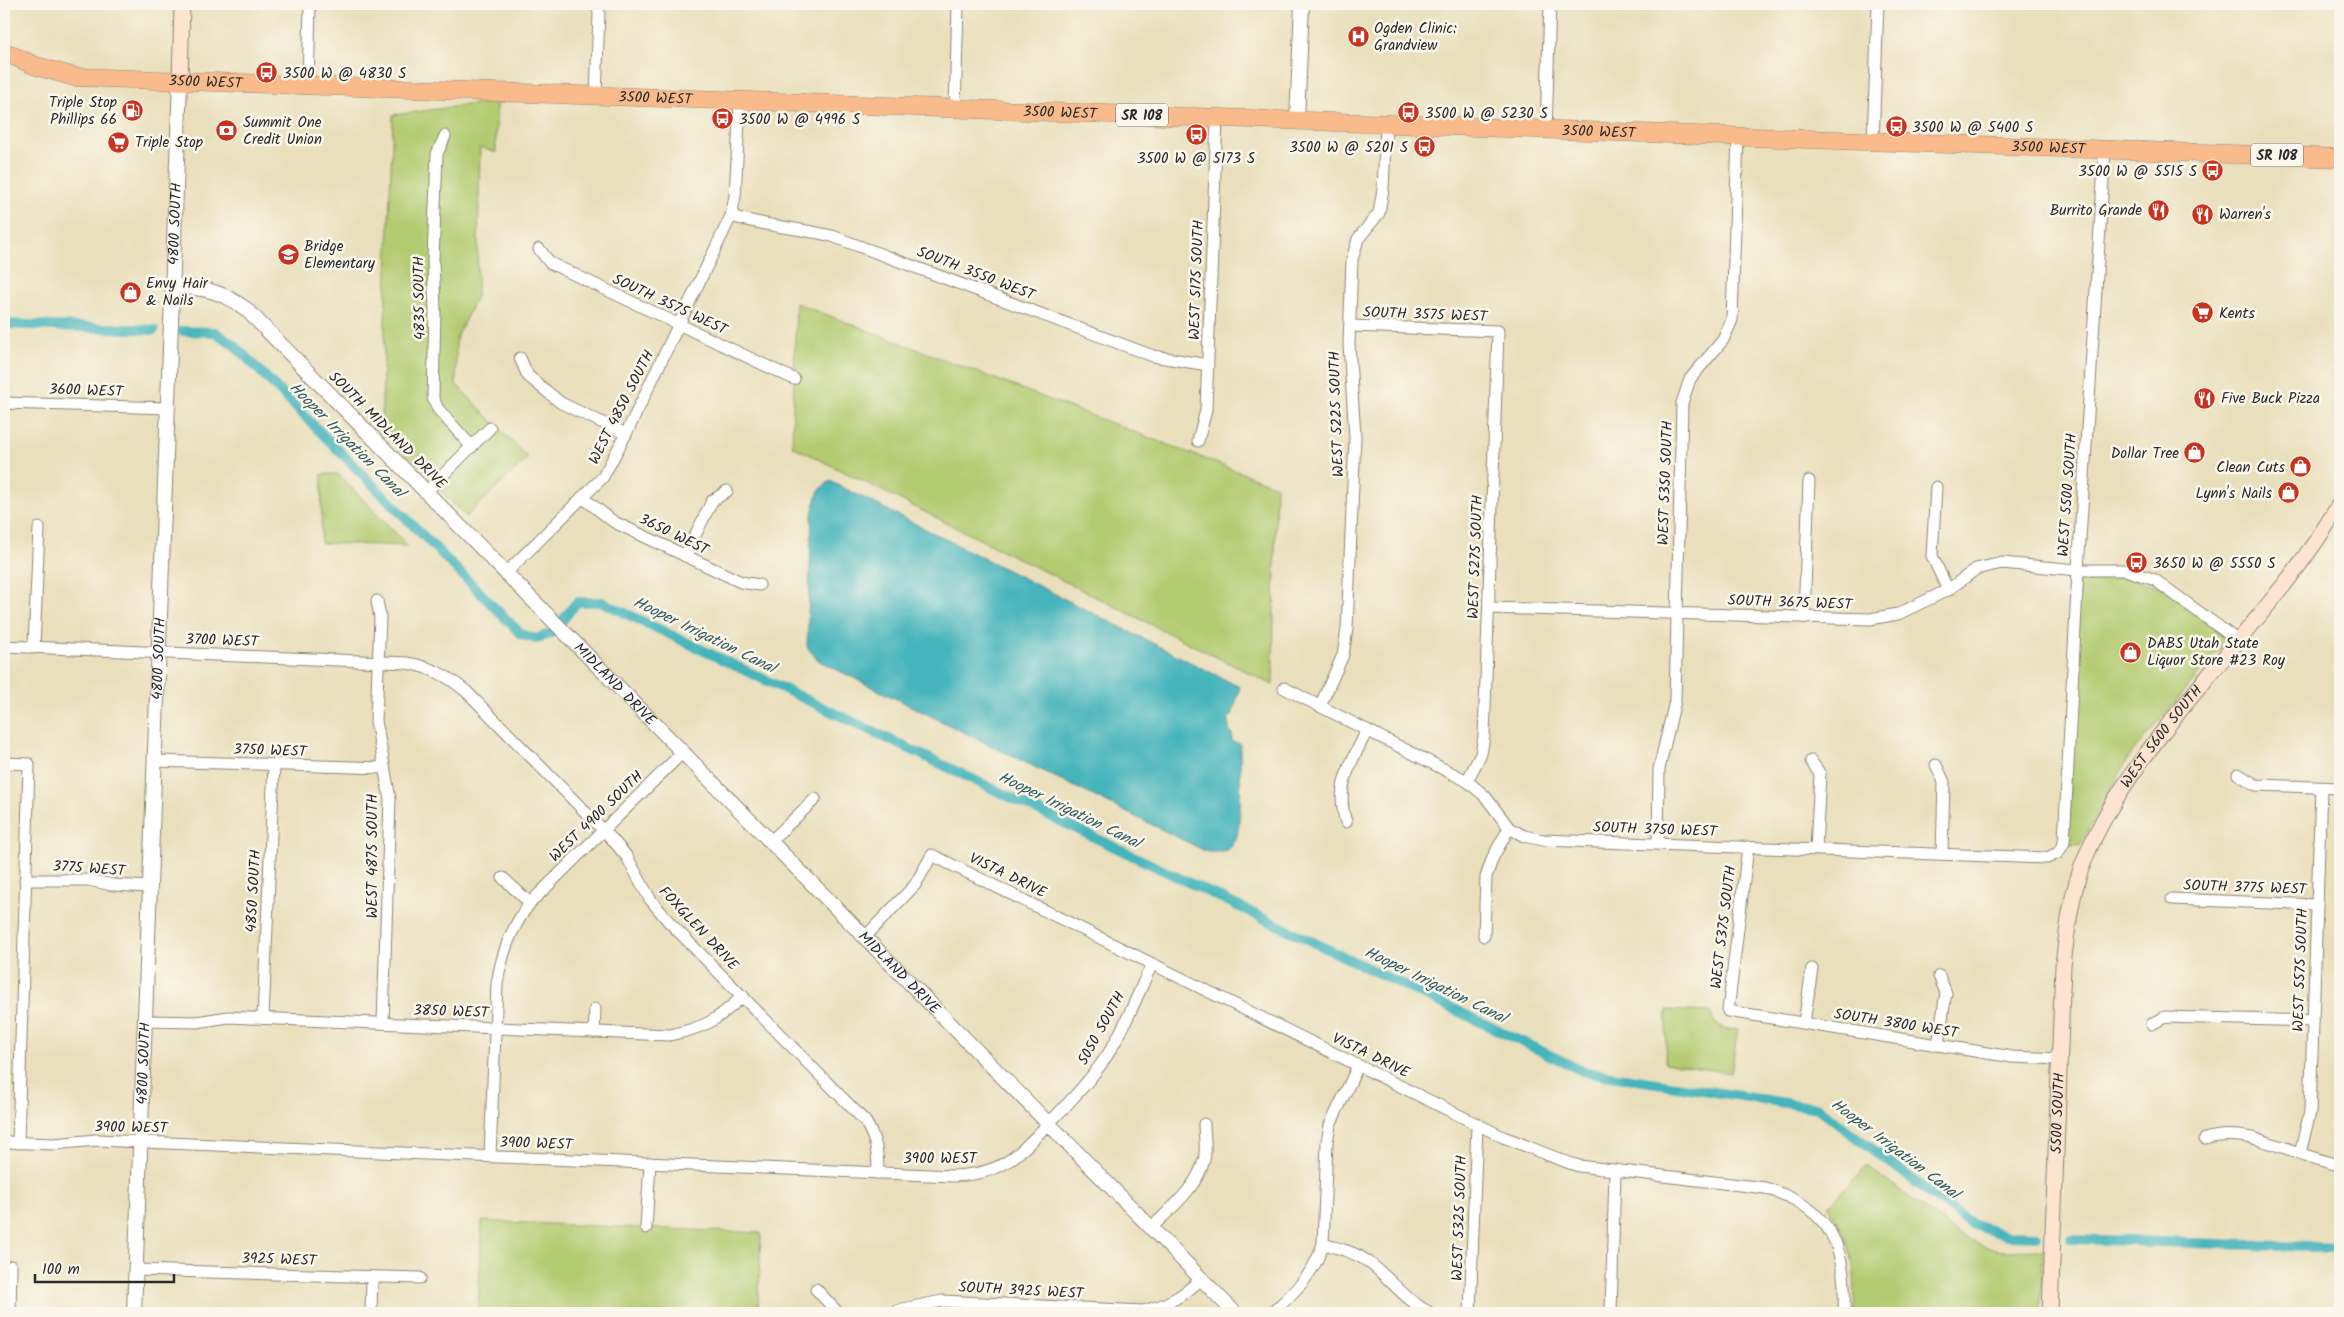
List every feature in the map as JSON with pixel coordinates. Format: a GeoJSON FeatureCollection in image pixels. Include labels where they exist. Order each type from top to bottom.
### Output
{"type":"FeatureCollection","features":[{"type":"Feature","properties":{"kind":"main road","name":"4800 SOUTH"},"geometry":{"type":"LineString","coordinates":[[180,81],[182,4]]}},
{"type":"Feature","properties":{"kind":"main road","name":"3500 WEST"},"geometry":{"type":"LineString","coordinates":[[4,52],[36,66],[74,77],[2105,150]]}},
{"type":"Feature","properties":{"kind":"main road","name":"SR 108"},"geometry":{"type":"LineString","coordinates":[[2105,150],[2340,158]]}},
{"type":"Feature","properties":{"kind":"main road","name":"WEST 5600 SOUTH"},"geometry":{"type":"LineString","coordinates":[[2069,914],[2081,870],[2100,824],[2133,770],[2304,558],[2340,503]]}},
{"type":"Feature","properties":{"kind":"main road","name":"5500 SOUTH"},"geometry":{"type":"LineString","coordinates":[[2050,1313],[2063,965],[2069,914]]}},
{"type":"Feature","properties":{"kind":"street"},"geometry":{"type":"LineString","coordinates":[[308,86],[310,4]]}},
{"type":"Feature","properties":{"kind":"street"},"geometry":{"type":"LineString","coordinates":[[596,96],[599,13],[597,4]]}},
{"type":"Feature","properties":{"kind":"street"},"geometry":{"type":"LineString","coordinates":[[955,109],[958,4]]}},
{"type":"Feature","properties":{"kind":"street"},"geometry":{"type":"LineString","coordinates":[[1297,120],[1302,4]]}},
{"type":"Feature","properties":{"kind":"street"},"geometry":{"type":"LineString","coordinates":[[1546,130],[1550,4]]}},
{"type":"Feature","properties":{"kind":"street"},"geometry":{"type":"LineString","coordinates":[[1873,141],[1878,4]]}},
{"type":"Feature","properties":{"kind":"street","name":"4800 SOUTH"},"geometry":{"type":"LineString","coordinates":[[134,1313],[180,81]]}},
{"type":"Feature","properties":{"kind":"street","name":"WEST 4850 SOUTH"},"geometry":{"type":"LineString","coordinates":[[506,572],[603,476],[626,434],[731,216],[734,197],[740,101]]}},
{"type":"Feature","properties":{"kind":"street","name":"WEST 5175 SOUTH"},"geometry":{"type":"LineString","coordinates":[[1198,441],[1206,410],[1217,118]]}},
{"type":"Feature","properties":{"kind":"street","name":"WEST 5225 SOUTH"},"geometry":{"type":"LineString","coordinates":[[1320,706],[1343,655],[1347,628],[1355,438],[1349,344],[1352,260],[1358,239],[1379,212],[1383,190],[1386,124]]}},
{"type":"Feature","properties":{"kind":"street","name":"4835 SOUTH"},"geometry":{"type":"LineString","coordinates":[[445,136],[437,154],[433,260],[435,309],[433,398],[438,409],[472,447]]}},
{"type":"Feature","properties":{"kind":"street","name":"WEST 5350 SOUTH"},"geometry":{"type":"LineString","coordinates":[[1658,844],[1659,768],[1675,701],[1682,403],[1690,379],[1722,340],[1732,320],[1738,136]]}},
{"type":"Feature","properties":{"kind":"street","name":"WEST 5500 SOUTH"},"geometry":{"type":"LineString","coordinates":[[2064,843],[2078,570],[2105,150]]}},
{"type":"Feature","properties":{"kind":"street","name":"SOUTH 3550 WEST"},"geometry":{"type":"LineString","coordinates":[[731,216],[746,221],[801,228],[832,236],[1153,356],[1208,365]]}},
{"type":"Feature","properties":{"kind":"street","name":"SOUTH 3575 WEST"},"geometry":{"type":"LineString","coordinates":[[539,249],[550,264],[794,379]]}},
{"type":"Feature","properties":{"kind":"street","name":"SOUTH MIDLAND DRIVE"},"geometry":{"type":"LineString","coordinates":[[172,286],[207,288],[228,296],[246,309],[563,630]]}},
{"type":"Feature","properties":{"kind":"street","name":"SOUTH 3575 WEST"},"geometry":{"type":"LineString","coordinates":[[1350,326],[1498,331]]}},
{"type":"Feature","properties":{"kind":"street","name":"WEST 5275 SOUTH"},"geometry":{"type":"LineString","coordinates":[[1467,781],[1481,754],[1484,736],[1498,331]]}},
{"type":"Feature","properties":{"kind":"street"},"geometry":{"type":"LineString","coordinates":[[520,358],[528,376],[561,404],[626,434]]}},
{"type":"Feature","properties":{"kind":"street","name":"3600 WEST"},"geometry":{"type":"LineString","coordinates":[[4,403],[168,408]]}},
{"type":"Feature","properties":{"kind":"street"},"geometry":{"type":"LineString","coordinates":[[426,492],[490,428]]}},
{"type":"Feature","properties":{"kind":"street"},"geometry":{"type":"LineString","coordinates":[[1804,617],[1809,480]]}},
{"type":"Feature","properties":{"kind":"street"},"geometry":{"type":"LineString","coordinates":[[1936,487],[1932,556],[1948,590]]}},
{"type":"Feature","properties":{"kind":"street"},"geometry":{"type":"LineString","coordinates":[[685,556],[712,501],[727,492]]}},
{"type":"Feature","properties":{"kind":"street","name":"3650 WEST"},"geometry":{"type":"LineString","coordinates":[[582,497],[614,522],[741,582],[759,584]]}},
{"type":"Feature","properties":{"kind":"street"},"geometry":{"type":"LineString","coordinates":[[34,648],[39,528]]}},
{"type":"Feature","properties":{"kind":"street","name":"SOUTH 3675 WEST"},"geometry":{"type":"LineString","coordinates":[[1489,608],[1870,619],[1898,614],[1948,590],[1976,569],[2002,563],[2078,570],[2126,570],[2156,580],[2237,640]]}},
{"type":"Feature","properties":{"kind":"street","name":"WEST 4875 SOUTH"},"geometry":{"type":"LineString","coordinates":[[377,601],[380,617],[376,721],[390,799],[383,1023]]}},
{"type":"Feature","properties":{"kind":"street","name":"MIDLAND DRIVE"},"geometry":{"type":"LineString","coordinates":[[563,630],[1235,1313]]}},
{"type":"Feature","properties":{"kind":"street","name":"3700 WEST"},"geometry":{"type":"LineString","coordinates":[[4,646],[378,662]]}},
{"type":"Feature","properties":{"kind":"street","name":"FOXGLEN DRIVE"},"geometry":{"type":"LineString","coordinates":[[378,662],[407,663],[428,667],[450,678],[467,692],[604,830],[627,857],[650,899],[660,911],[865,1121],[874,1137],[878,1152],[878,1173]]}},
{"type":"Feature","properties":{"kind":"street"},"geometry":{"type":"LineString","coordinates":[[1284,688],[1467,781],[1485,796],[1509,828],[1493,857],[1486,877],[1484,936]]}},
{"type":"Feature","properties":{"kind":"street"},"geometry":{"type":"LineString","coordinates":[[1346,822],[1341,806],[1342,786],[1367,730]]}},
{"type":"Feature","properties":{"kind":"street","name":"WEST 4900 SOUTH"},"geometry":{"type":"LineString","coordinates":[[490,1156],[497,984],[501,960],[516,921],[530,902],[683,752]]}},
{"type":"Feature","properties":{"kind":"street","name":"3750 WEST"},"geometry":{"type":"LineString","coordinates":[[155,761],[384,768]]}},
{"type":"Feature","properties":{"kind":"street"},"geometry":{"type":"LineString","coordinates":[[1811,761],[1820,774],[1816,849]]}},
{"type":"Feature","properties":{"kind":"street"},"geometry":{"type":"LineString","coordinates":[[4,763],[29,764],[18,1143]]}},
{"type":"Feature","properties":{"kind":"street"},"geometry":{"type":"LineString","coordinates":[[1936,764],[1944,782],[1942,854]]}},
{"type":"Feature","properties":{"kind":"street","name":"4850 SOUTH"},"geometry":{"type":"LineString","coordinates":[[263,1018],[274,765]]}},
{"type":"Feature","properties":{"kind":"street"},"geometry":{"type":"LineString","coordinates":[[2238,774],[2256,785],[2340,788]]}},
{"type":"Feature","properties":{"kind":"street","name":"WEST 5575 SOUTH"},"geometry":{"type":"LineString","coordinates":[[2300,1153],[2310,1112],[2321,788]]}},
{"type":"Feature","properties":{"kind":"street"},"geometry":{"type":"LineString","coordinates":[[771,841],[815,799]]}},
{"type":"Feature","properties":{"kind":"street","name":"SOUTH 3750 WEST"},"geometry":{"type":"LineString","coordinates":[[1509,828],[1524,836],[1543,840],[2047,858],[2058,853],[2064,843]]}},
{"type":"Feature","properties":{"kind":"street","name":"WEST 5375 SOUTH"},"geometry":{"type":"LineString","coordinates":[[1728,1011],[1748,847]]}},
{"type":"Feature","properties":{"kind":"street","name":"VISTA DRIVE"},"geometry":{"type":"LineString","coordinates":[[865,937],[915,885],[932,854],[1478,1125],[1553,1158],[1578,1166],[1765,1188],[1785,1194],[1816,1213],[1829,1230],[1839,1250],[1844,1271],[1844,1313]]}},
{"type":"Feature","properties":{"kind":"street"},"geometry":{"type":"LineString","coordinates":[[502,878],[530,902]]}},
{"type":"Feature","properties":{"kind":"street","name":"3775 WEST"},"geometry":{"type":"LineString","coordinates":[[26,880],[88,880],[113,885],[150,887]]}},
{"type":"Feature","properties":{"kind":"street","name":"SOUTH 3775 WEST"},"geometry":{"type":"LineString","coordinates":[[2172,899],[2317,905]]}},
{"type":"Feature","properties":{"kind":"street","name":"5050 SOUTH"},"geometry":{"type":"LineString","coordinates":[[1049,1124],[1082,1090],[1106,1058],[1152,964]]}},
{"type":"Feature","properties":{"kind":"street"},"geometry":{"type":"LineString","coordinates":[[1804,1023],[1812,969]]}},
{"type":"Feature","properties":{"kind":"street"},"geometry":{"type":"LineString","coordinates":[[1938,1045],[1946,993],[1939,976]]}},
{"type":"Feature","properties":{"kind":"street","name":"3850 WEST"},"geometry":{"type":"LineString","coordinates":[[145,1021],[197,1022],[228,1017],[670,1035],[698,1029],[719,1019],[744,996]]}},
{"type":"Feature","properties":{"kind":"street"},"geometry":{"type":"LineString","coordinates":[[594,1009],[594,1032]]}},
{"type":"Feature","properties":{"kind":"street","name":"SOUTH 3800 WEST"},"geometry":{"type":"LineString","coordinates":[[1728,1011],[2012,1057],[2060,1059]]}},
{"type":"Feature","properties":{"kind":"street"},"geometry":{"type":"LineString","coordinates":[[2152,1024],[2165,1018],[2313,1021]]}},
{"type":"Feature","properties":{"kind":"street"},"geometry":{"type":"LineString","coordinates":[[1272,1313],[1311,1274],[1323,1244],[1327,1142],[1330,1125],[1358,1066]]}},
{"type":"Feature","properties":{"kind":"street","name":"3900 WEST"},"geometry":{"type":"LineString","coordinates":[[4,1142],[54,1144],[96,1140],[141,1141],[953,1176],[976,1175],[1008,1162],[1025,1149],[1049,1124]]}},
{"type":"Feature","properties":{"kind":"street"},"geometry":{"type":"LineString","coordinates":[[1151,1228],[1189,1190],[1198,1176],[1205,1158],[1204,1124]]}},
{"type":"Feature","properties":{"kind":"street","name":"WEST 5325 SOUTH"},"geometry":{"type":"LineString","coordinates":[[1470,1313],[1478,1125]]}},
{"type":"Feature","properties":{"kind":"street"},"geometry":{"type":"LineString","coordinates":[[2205,1139],[2221,1134],[2242,1135],[2340,1165]]}},
{"type":"Feature","properties":{"kind":"street"},"geometry":{"type":"LineString","coordinates":[[646,1228],[650,1163]]}},
{"type":"Feature","properties":{"kind":"street"},"geometry":{"type":"LineString","coordinates":[[1611,1313],[1615,1171]]}},
{"type":"Feature","properties":{"kind":"street"},"geometry":{"type":"LineString","coordinates":[[1323,1244],[1346,1250],[1366,1260],[1386,1276],[1400,1293],[1415,1306],[1430,1313]]}},
{"type":"Feature","properties":{"kind":"street"},"geometry":{"type":"LineString","coordinates":[[10,1313],[11,1266]]}},
{"type":"Feature","properties":{"kind":"street","name":"3925 WEST"},"geometry":{"type":"LineString","coordinates":[[136,1270],[420,1278]]}},
{"type":"Feature","properties":{"kind":"street"},"geometry":{"type":"LineString","coordinates":[[371,1313],[372,1277]]}},
{"type":"Feature","properties":{"kind":"street","name":"SOUTH 3925 WEST"},"geometry":{"type":"LineString","coordinates":[[892,1313],[903,1309],[942,1302],[1074,1311],[1143,1311],[1164,1306],[1182,1296],[1201,1279]]}},
{"type":"Feature","properties":{"kind":"street"},"geometry":{"type":"LineString","coordinates":[[816,1289],[838,1313]]}},
{"type":"Feature","properties":{"kind":"green space"},"geometry":{"type":"Polygon","coordinates":[[[496,101],[496,153],[480,147],[477,295],[456,339],[456,384],[528,458],[466,517],[381,429],[393,115],[496,101]]]}},
{"type":"Feature","properties":{"kind":"green space"},"geometry":{"type":"Polygon","coordinates":[[[796,303],[1276,486],[1273,685],[792,446],[796,303]]]}},
{"type":"Feature","properties":{"kind":"green space"},"geometry":{"type":"Polygon","coordinates":[[[322,474],[338,474],[408,546],[321,543],[322,474]]]}},
{"type":"Feature","properties":{"kind":"green space"},"geometry":{"type":"Polygon","coordinates":[[[2078,576],[2128,578],[2162,587],[2228,639],[2128,758],[2080,845],[2068,844],[2078,576]]]}},
{"type":"Feature","properties":{"kind":"green space"},"geometry":{"type":"Polygon","coordinates":[[[1667,1010],[1710,1012],[1715,1023],[1726,1030],[1738,1029],[1731,1073],[1665,1063],[1667,1010]]]}},
{"type":"Feature","properties":{"kind":"green space"},"geometry":{"type":"Polygon","coordinates":[[[1867,1166],[1967,1240],[2000,1251],[2043,1250],[2041,1313],[1854,1313],[1854,1269],[1852,1257],[1837,1220],[1828,1206],[1867,1166]]]}},
{"type":"Feature","properties":{"kind":"green space"},"geometry":{"type":"Polygon","coordinates":[[[482,1221],[761,1233],[758,1313],[478,1313],[482,1221]]]}},
{"type":"Feature","properties":{"kind":"water"},"geometry":{"type":"Polygon","coordinates":[[[830,481],[1240,687],[1232,716],[1229,716],[1229,733],[1232,733],[1232,742],[1240,743],[1239,825],[1237,836],[1232,846],[1222,851],[1207,852],[819,661],[807,647],[812,513],[819,490],[830,481]]]}},
{"type":"Feature","properties":{"kind":"waterway","name":"Hooper Irrigation Canal"},"geometry":{"type":"LineString","coordinates":[[4,324],[154,330]]}},
{"type":"Feature","properties":{"kind":"waterway","name":"Hooper Irrigation Canal"},"geometry":{"type":"LineString","coordinates":[[182,331],[215,332],[234,345],[521,634],[536,639],[552,633],[577,602],[602,602],[1585,1072],[1818,1108],[1971,1224],[2006,1235],[2037,1236]]}},
{"type":"Feature","properties":{"kind":"waterway","name":"Hooper Irrigation Canal"},"geometry":{"type":"LineString","coordinates":[[2071,1239],[2340,1248]]}},
{"type":"Feature","properties":{"kind":"place","name":"Ogden Clinic: Grandview"},"geometry":{"type":"Point","coordinates":[1358,37]}},
{"type":"Feature","properties":{"kind":"place","name":"3500 W @ 4830 S"},"geometry":{"type":"Point","coordinates":[267,73]}},
{"type":"Feature","properties":{"kind":"place","name":"Triple Stop Phillips 66"},"geometry":{"type":"Point","coordinates":[133,111]}},
{"type":"Feature","properties":{"kind":"place","name":"3500 W @ 5230 S"},"geometry":{"type":"Point","coordinates":[1409,113]}},
{"type":"Feature","properties":{"kind":"place","name":"3500 W @ 4996 S"},"geometry":{"type":"Point","coordinates":[723,119]}},
{"type":"Feature","properties":{"kind":"place","name":"3500 W @ 5400 S"},"geometry":{"type":"Point","coordinates":[1896,127]}},
{"type":"Feature","properties":{"kind":"place","name":"Summit One Credit Union"},"geometry":{"type":"Point","coordinates":[227,131]}},
{"type":"Feature","properties":{"kind":"place","name":"3500 W @ 5173 S"},"geometry":{"type":"Point","coordinates":[1196,135]}},
{"type":"Feature","properties":{"kind":"place","name":"Triple Stop"},"geometry":{"type":"Point","coordinates":[119,142]}},
{"type":"Feature","properties":{"kind":"place","name":"3500 W @ 5201 S"},"geometry":{"type":"Point","coordinates":[1424,147]}},
{"type":"Feature","properties":{"kind":"place","name":"3500 W @ 5515 S"},"geometry":{"type":"Point","coordinates":[2213,171]}},
{"type":"Feature","properties":{"kind":"place","name":"Burrito Grande"},"geometry":{"type":"Point","coordinates":[2158,210]}},
{"type":"Feature","properties":{"kind":"place","name":"Warren's"},"geometry":{"type":"Point","coordinates":[2203,214]}},
{"type":"Feature","properties":{"kind":"place","name":"Bridge Elementary"},"geometry":{"type":"Point","coordinates":[288,255]}},
{"type":"Feature","properties":{"kind":"place","name":"Envy Hair & Nails"},"geometry":{"type":"Point","coordinates":[130,292]}},
{"type":"Feature","properties":{"kind":"place","name":"Kents"},"geometry":{"type":"Point","coordinates":[2203,313]}},
{"type":"Feature","properties":{"kind":"place","name":"Five Buck Pizza"},"geometry":{"type":"Point","coordinates":[2205,398]}},
{"type":"Feature","properties":{"kind":"place","name":"Dollar Tree"},"geometry":{"type":"Point","coordinates":[2195,453]}},
{"type":"Feature","properties":{"kind":"place","name":"Clean Cuts"},"geometry":{"type":"Point","coordinates":[2301,467]}},
{"type":"Feature","properties":{"kind":"place","name":"Lynn's Nails"},"geometry":{"type":"Point","coordinates":[2288,493]}},
{"type":"Feature","properties":{"kind":"place","name":"3650 W @ 5550 S"},"geometry":{"type":"Point","coordinates":[2137,563]}},
{"type":"Feature","properties":{"kind":"place","name":"DABS Utah State Liquor Store #23 Roy"},"geometry":{"type":"Point","coordinates":[2131,652]}}]}
